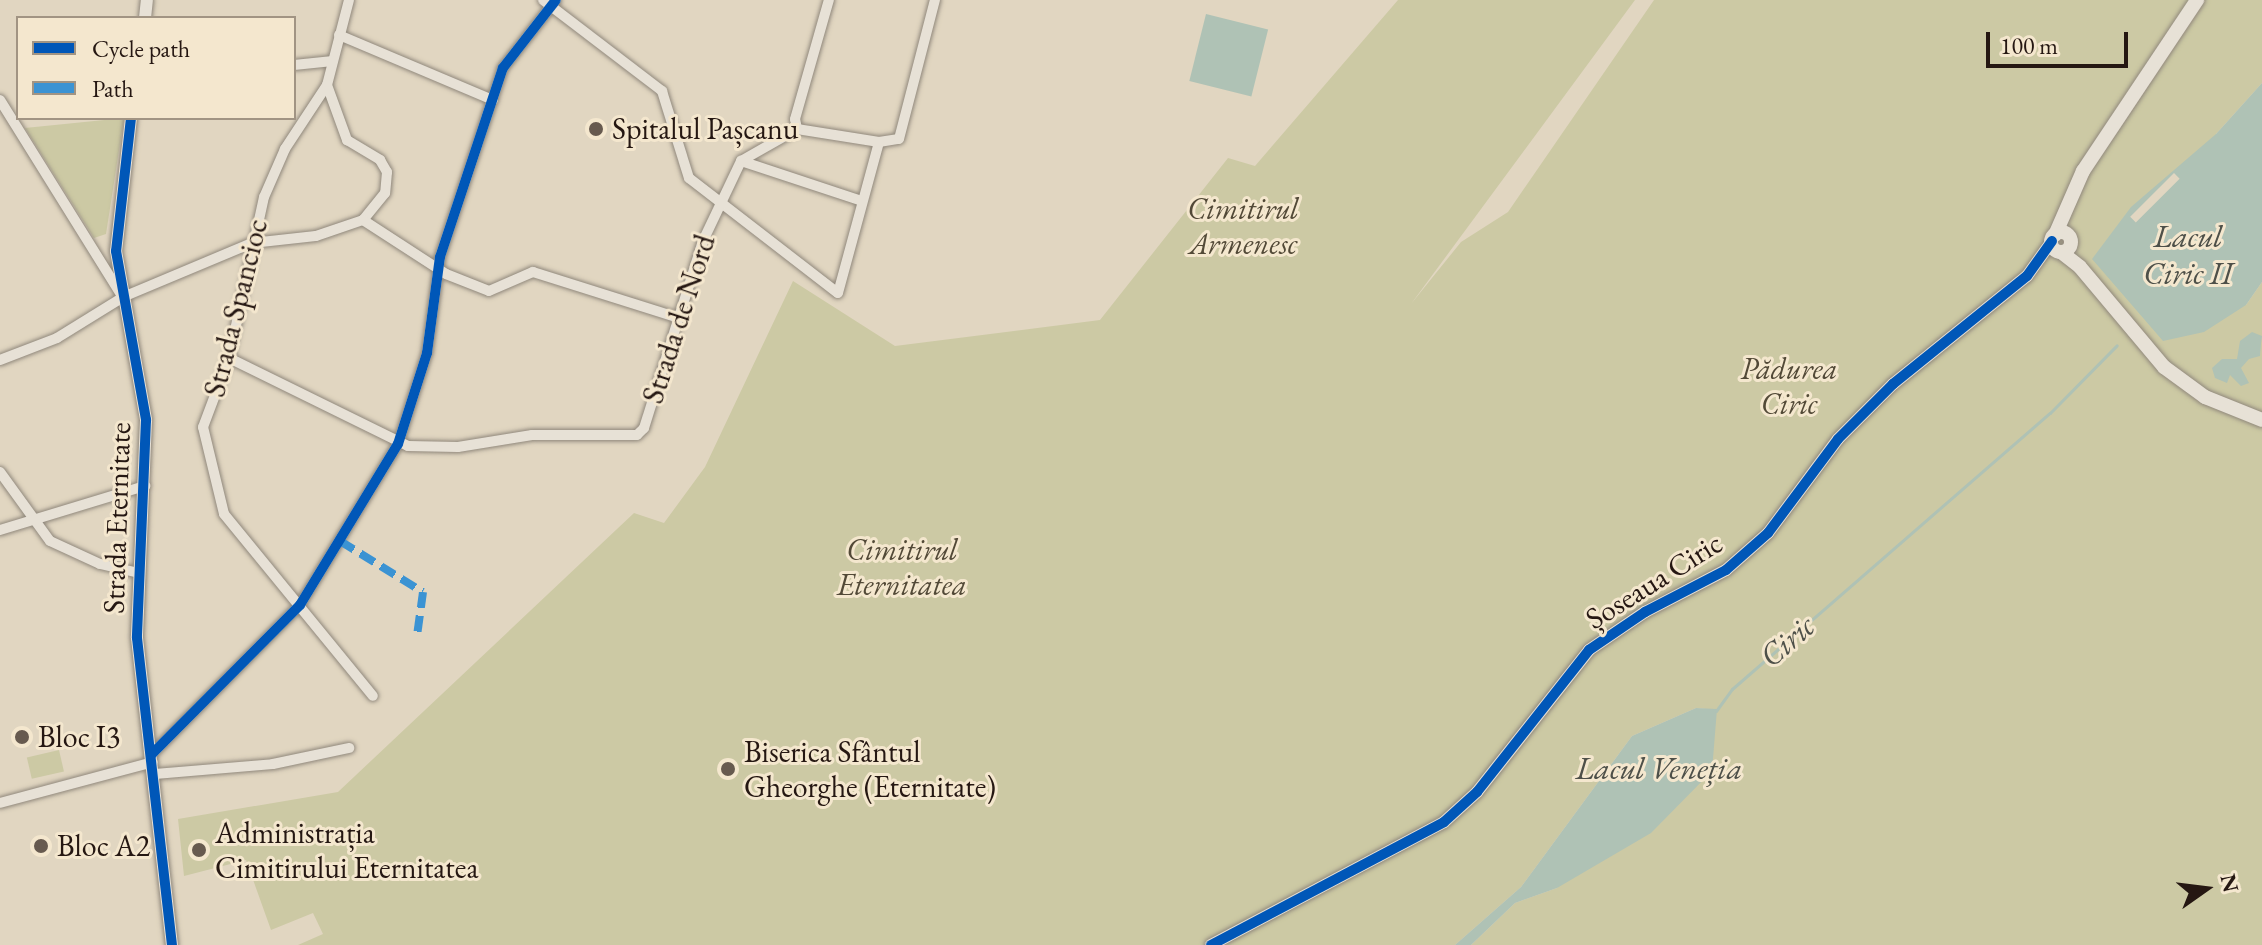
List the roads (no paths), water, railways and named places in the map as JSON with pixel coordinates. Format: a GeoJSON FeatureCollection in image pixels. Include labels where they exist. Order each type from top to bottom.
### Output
{"type":"FeatureCollection","features":[{"type":"Feature","properties":{"kind":"main road"},"geometry":{"type":"LineString","coordinates":[[2197,0],[2107,131],[2067,210],[2062,241],[2164,367],[2205,397],[2262,420]]}},
{"type":"Feature","properties":{"kind":"street","name":"Strada Spancioc"},"geometry":{"type":"LineString","coordinates":[[349,0],[327,85],[273,175],[252,243],[229,358],[203,427],[215,493],[238,534],[373,696]]}},
{"type":"Feature","properties":{"kind":"street"},"geometry":{"type":"LineString","coordinates":[[797,129],[795,119],[829,0]]}},
{"type":"Feature","properties":{"kind":"street"},"geometry":{"type":"LineString","coordinates":[[741,161],[797,129],[879,142],[899,139],[935,0]]}},
{"type":"Feature","properties":{"kind":"street"},"geometry":{"type":"LineString","coordinates":[[154,763],[300,605],[398,444],[424,368],[439,269],[493,100],[512,52],[550,2],[662,91],[689,178],[838,293],[879,142]]}},
{"type":"Feature","properties":{"kind":"street"},"geometry":{"type":"LineString","coordinates":[[339,35],[493,100]]}},
{"type":"Feature","properties":{"kind":"street"},"geometry":{"type":"LineString","coordinates":[[296,65],[333,61]]}},
{"type":"Feature","properties":{"kind":"street"},"geometry":{"type":"LineString","coordinates":[[0,360],[57,338],[123,297],[252,243],[316,236],[363,220],[385,193],[387,172],[380,160],[347,140],[327,85]]}},
{"type":"Feature","properties":{"kind":"street"},"geometry":{"type":"LineString","coordinates":[[0,100],[123,297]]}},
{"type":"Feature","properties":{"kind":"street","name":"Strada Eternitate"},"geometry":{"type":"LineString","coordinates":[[131,120],[115,235],[146,420],[137,638],[154,763],[162,874],[172,945]]}},
{"type":"Feature","properties":{"kind":"street"},"geometry":{"type":"LineString","coordinates":[[741,161],[862,201]]}},
{"type":"Feature","properties":{"kind":"street","name":"Strada de Nord"},"geometry":{"type":"LineString","coordinates":[[398,444],[430,448],[521,436],[637,435],[720,202],[741,161]]}},
{"type":"Feature","properties":{"kind":"street"},"geometry":{"type":"LineString","coordinates":[[363,220],[439,269],[489,291],[533,272],[679,318]]}},
{"type":"Feature","properties":{"kind":"street","name":"Șoseaua Ciric"},"geometry":{"type":"LineString","coordinates":[[1211,945],[1444,822],[1477,792],[1589,650],[1645,612],[1726,570],[1768,533],[1838,439],[1893,384],[2027,276],[2062,241]]}},
{"type":"Feature","properties":{"kind":"street"},"geometry":{"type":"LineString","coordinates":[[229,358],[398,444]]}},
{"type":"Feature","properties":{"kind":"street"},"geometry":{"type":"LineString","coordinates":[[0,472],[33,520],[63,549],[139,573]]}},
{"type":"Feature","properties":{"kind":"street"},"geometry":{"type":"LineString","coordinates":[[0,530],[145,486]]}},
{"type":"Feature","properties":{"kind":"street"},"geometry":{"type":"LineString","coordinates":[[0,803],[154,763],[294,762],[349,748]]}},
{"type":"Feature","properties":{"kind":"water"},"geometry":{"type":"Polygon","coordinates":[[[1206,14],[1268,29],[1251,96],[1189,81],[1206,14]]]}},
{"type":"Feature","properties":{"kind":"water","name":"Lacul Ciric II"},"geometry":{"type":"Polygon","coordinates":[[[2262,83],[2262,282],[2246,305],[2204,332],[2163,341],[2092,259],[2131,207],[2216,134],[2262,83]]]}},
{"type":"Feature","properties":{"kind":"water"},"geometry":{"type":"Polygon","coordinates":[[[2252,332],[2262,336],[2260,356],[2249,359],[2241,368],[2249,383],[2241,386],[2230,375],[2227,383],[2215,378],[2212,368],[2222,359],[2237,359],[2240,341],[2252,332]]]}},
{"type":"Feature","properties":{"kind":"water","name":"Lacul Veneția"},"geometry":{"type":"Polygon","coordinates":[[[1696,708],[1717,709],[1712,771],[1651,833],[1557,888],[1515,903],[1471,945],[1455,945],[1521,887],[1632,736],[1696,708]]]}},
{"type":"Feature","properties":{"kind":"waterway","name":"Ciric"},"geometry":{"type":"LineString","coordinates":[[1716,711],[1732,689],[2050,413],[2117,345]]}},
{"type":"Feature","properties":{"kind":"place","name":"Spitalul Pașcanu"},"geometry":{"type":"Point","coordinates":[596,129]}},
{"type":"Feature","properties":{"kind":"place","name":"Bloc I3"},"geometry":{"type":"Point","coordinates":[22,737]}},
{"type":"Feature","properties":{"kind":"place","name":"Biserica Sfântul Gheorghe (Eternitate)"},"geometry":{"type":"Point","coordinates":[728,769]}},
{"type":"Feature","properties":{"kind":"place","name":"Bloc A2"},"geometry":{"type":"Point","coordinates":[41,846]}},
{"type":"Feature","properties":{"kind":"place","name":"Administrația Cimitirului Eternitatea"},"geometry":{"type":"Point","coordinates":[199,850]}},
{"type":"Feature","properties":{"kind":"park label","name":"Cimitirul Armenesc"},"geometry":{"type":"Point","coordinates":[1243,226]}},
{"type":"Feature","properties":{"kind":"park label","name":"Pădurea Ciric"},"geometry":{"type":"Point","coordinates":[1789,386]}},
{"type":"Feature","properties":{"kind":"park label","name":"Cimitirul Eternitatea"},"geometry":{"type":"Point","coordinates":[902,567]}}]}
